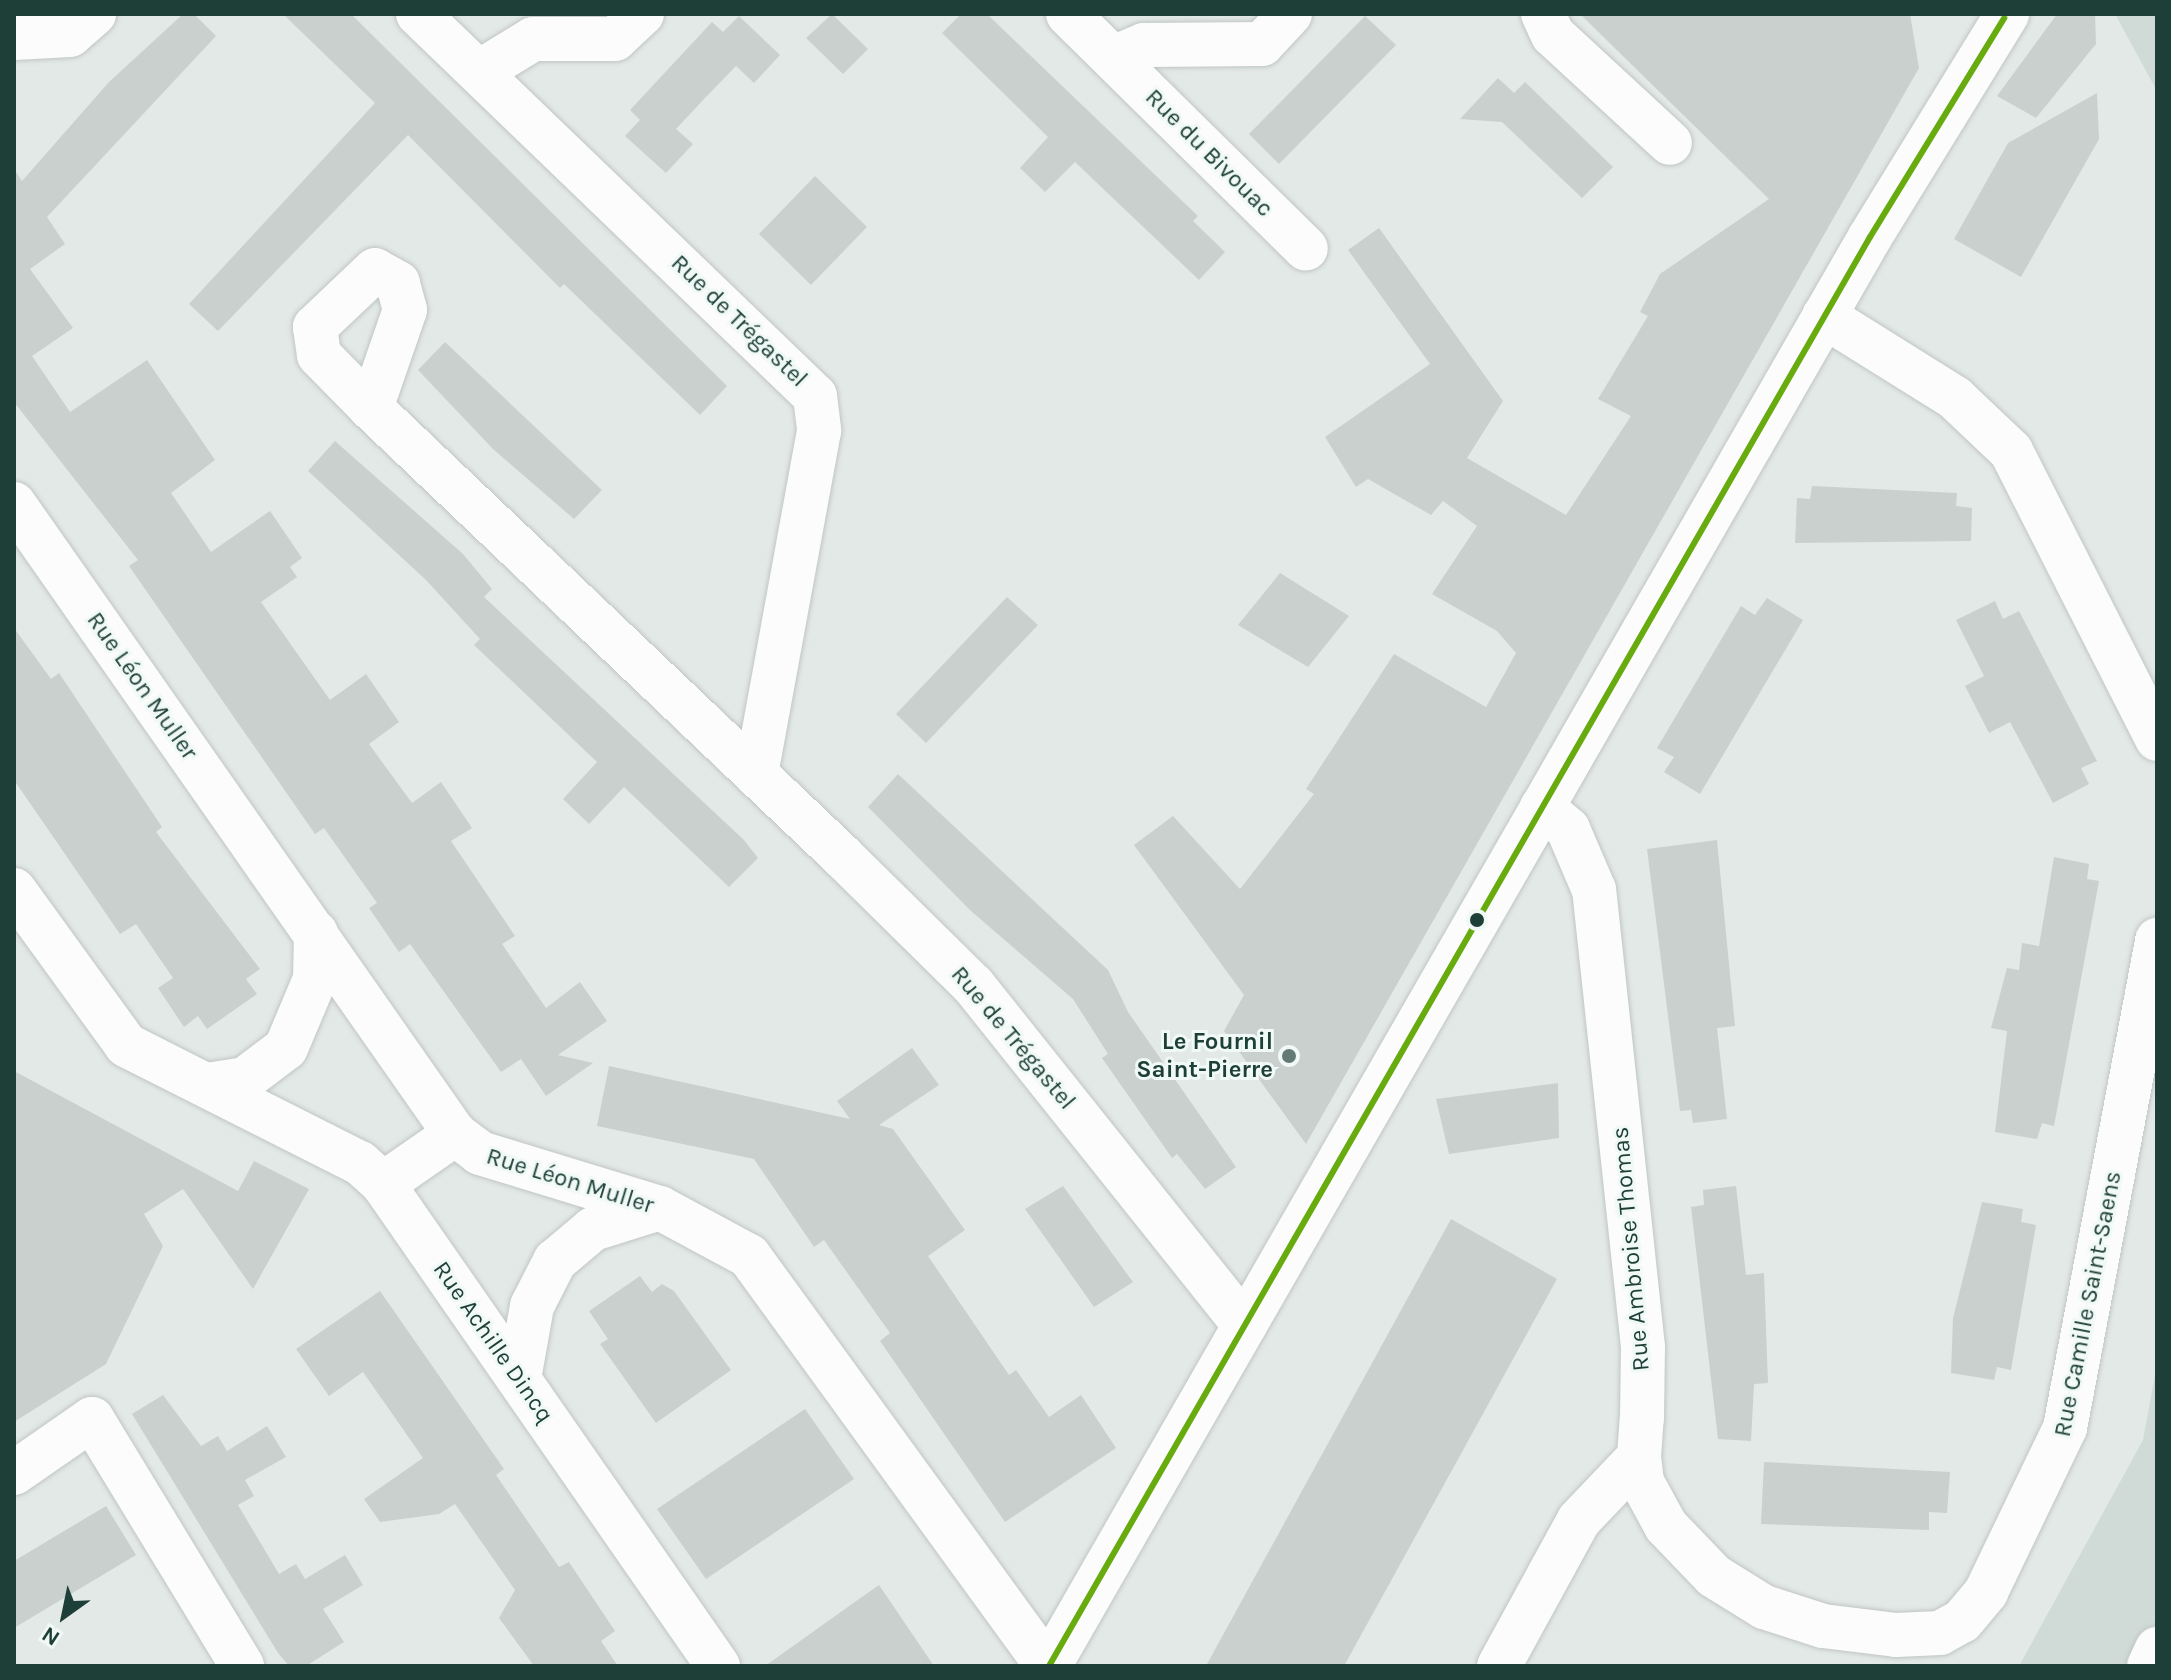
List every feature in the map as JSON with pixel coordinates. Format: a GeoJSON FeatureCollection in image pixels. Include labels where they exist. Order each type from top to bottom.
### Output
{"type":"FeatureCollection","features":[{"type":"Feature","properties":{"kind":"street"},"geometry":{"type":"LineString","coordinates":[[14,38],[70,35],[94,14]]}},
{"type":"Feature","properties":{"kind":"street","name":"Rue de Trégastel"},"geometry":{"type":"LineString","coordinates":[[418,14],[815,396],[819,431],[756,774]]}},
{"type":"Feature","properties":{"kind":"street"},"geometry":{"type":"LineString","coordinates":[[479,72],[533,39],[615,39],[642,14]]}},
{"type":"Feature","properties":{"kind":"street","name":"Rue du Bivouac"},"geometry":{"type":"LineString","coordinates":[[1068,14],[1306,249]]}},
{"type":"Feature","properties":{"kind":"street"},"geometry":{"type":"LineString","coordinates":[[1543,14],[1553,35],[1670,143]]}},
{"type":"Feature","properties":{"kind":"street"},"geometry":{"type":"LineString","coordinates":[[1048,1666],[1824,316],[2002,15]]}},
{"type":"Feature","properties":{"kind":"street"},"geometry":{"type":"LineString","coordinates":[[1113,58],[1144,45],[1276,29]]}},
{"type":"Feature","properties":{"kind":"street"},"geometry":{"type":"LineString","coordinates":[[1824,316],[1955,398],[2011,451],[2157,739]]}},
{"type":"Feature","properties":{"kind":"street","name":"Rue de Trégastel"},"geometry":{"type":"LineString","coordinates":[[371,408],[981,993],[1244,1325]]}},
{"type":"Feature","properties":{"kind":"street","name":"Rue Léon Muller"},"geometry":{"type":"LineString","coordinates":[[14,504],[455,1134],[480,1153],[660,1208],[729,1240],[765,1274],[1048,1666]]}},
{"type":"Feature","properties":{"kind":"street","name":"Rue Ambroise Thomas"},"geometry":{"type":"LineString","coordinates":[[1542,807],[1583,854],[1600,928],[1643,1347],[1639,1457],[1646,1492],[1666,1526],[1736,1592],[1823,1626],[1942,1649]]}},
{"type":"Feature","properties":{"kind":"street","name":"Rue Achille Dincq"},"geometry":{"type":"LineString","coordinates":[[14,890],[104,1023],[149,1060],[207,1085],[360,1163],[383,1184],[718,1666]]}},
{"type":"Feature","properties":{"kind":"street"},"geometry":{"type":"LineString","coordinates":[[207,1085],[245,1079],[286,1048],[315,979],[316,933]]}},
{"type":"Feature","properties":{"kind":"street","name":"Rue Camille Saint-Saens"},"geometry":{"type":"LineString","coordinates":[[1942,1649],[1986,1592],[2061,1441],[2157,940]]}},
{"type":"Feature","properties":{"kind":"street"},"geometry":{"type":"LineString","coordinates":[[383,1184],[455,1134]]}},
{"type":"Feature","properties":{"kind":"street"},"geometry":{"type":"LineString","coordinates":[[519,1379],[532,1306],[555,1261],[593,1229],[660,1208]]}},
{"type":"Feature","properties":{"kind":"street"},"geometry":{"type":"LineString","coordinates":[[14,1473],[92,1419],[242,1666]]}},
{"type":"Feature","properties":{"kind":"street"},"geometry":{"type":"LineString","coordinates":[[1499,1666],[1579,1520],[1639,1457]]}},
{"type":"Feature","properties":{"kind":"street"},"geometry":{"type":"LineString","coordinates":[[2149,1666],[2157,1649]]}},
{"type":"Feature","properties":{"kind":"shaded area"},"geometry":{"type":"Polygon","coordinates":[[[2115,14],[2157,14],[2157,91],[2115,14]]]}},
{"type":"Feature","properties":{"kind":"shaded area"},"geometry":{"type":"Polygon","coordinates":[[[2157,1364],[2157,1666],[2019,1666],[2143,1440],[2157,1364]]]}},
{"type":"Feature","properties":{"kind":"building"},"geometry":{"type":"Polygon","coordinates":[[[183,14],[194,14],[216,36],[47,217],[65,244],[30,269],[73,328],[32,356],[70,412],[147,360],[215,460],[171,493],[211,552],[270,511],[302,558],[290,567],[297,577],[261,602],[330,700],[366,674],[399,722],[369,744],[412,803],[441,782],[472,828],[451,841],[515,936],[502,944],[546,1008],[580,982],[607,1021],[558,1055],[593,1063],[546,1096],[521,1059],[501,1072],[410,944],[399,952],[369,908],[377,903],[324,828],[315,834],[129,566],[138,560],[14,402],[14,169],[22,181],[109,82],[183,14]]]}},
{"type":"Feature","properties":{"kind":"building"},"geometry":{"type":"Polygon","coordinates":[[[283,14],[351,14],[727,386],[700,415],[564,284],[560,288],[408,135],[218,331],[189,304],[375,103],[283,14]]]}},
{"type":"Feature","properties":{"kind":"building"},"geometry":{"type":"Polygon","coordinates":[[[832,14],[868,49],[843,74],[806,38],[832,14]]]}},
{"type":"Feature","properties":{"kind":"building"},"geometry":{"type":"Polygon","coordinates":[[[961,14],[987,14],[1198,216],[1193,221],[1225,252],[1199,280],[1075,162],[1045,192],[1020,168],[1048,137],[942,33],[961,14]]]}},
{"type":"Feature","properties":{"kind":"building"},"geometry":{"type":"Polygon","coordinates":[[[1580,14],[1910,14],[1919,68],[1306,1144],[1224,1031],[1244,995],[1134,845],[1173,816],[1240,889],[1314,794],[1306,789],[1394,654],[1486,707],[1516,653],[1497,631],[1432,594],[1477,526],[1443,501],[1431,515],[1368,479],[1356,487],[1325,437],[1430,364],[1348,250],[1379,228],[1503,401],[1467,458],[1566,515],[1631,416],[1598,399],[1648,316],[1640,312],[1660,274],[1769,199],[1580,14]]]}},
{"type":"Feature","properties":{"kind":"building"},"geometry":{"type":"Polygon","coordinates":[[[2057,14],[2095,14],[2096,44],[2036,118],[1997,96],[2057,14]]]}},
{"type":"Feature","properties":{"kind":"building"},"geometry":{"type":"Polygon","coordinates":[[[739,16],[780,55],[754,83],[736,66],[705,98],[676,129],[693,144],[666,173],[625,136],[640,120],[630,110],[712,22],[723,32],[739,16]]]}},
{"type":"Feature","properties":{"kind":"building"},"geometry":{"type":"Polygon","coordinates":[[[1365,16],[1396,45],[1279,164],[1249,134],[1365,16]]]}},
{"type":"Feature","properties":{"kind":"building"},"geometry":{"type":"Polygon","coordinates":[[[1498,78],[1514,93],[1525,82],[1613,167],[1582,198],[1502,122],[1460,119],[1498,78]]]}},
{"type":"Feature","properties":{"kind":"building"},"geometry":{"type":"Polygon","coordinates":[[[2097,93],[2099,139],[2021,277],[1954,239],[2008,143],[2097,93]]]}},
{"type":"Feature","properties":{"kind":"building"},"geometry":{"type":"Polygon","coordinates":[[[815,176],[867,227],[811,285],[759,234],[815,176]]]}},
{"type":"Feature","properties":{"kind":"building"},"geometry":{"type":"Polygon","coordinates":[[[445,342],[602,490],[574,519],[493,449],[418,370],[445,342]]]}},
{"type":"Feature","properties":{"kind":"building"},"geometry":{"type":"Polygon","coordinates":[[[335,441],[463,554],[492,589],[484,597],[744,840],[758,858],[729,887],[624,787],[589,824],[563,799],[597,762],[474,645],[480,639],[426,580],[308,471],[335,441]]]}},
{"type":"Feature","properties":{"kind":"building"},"geometry":{"type":"Polygon","coordinates":[[[1812,486],[1957,493],[1956,506],[1972,508],[1971,541],[1795,543],[1797,498],[1810,499],[1812,486]]]}},
{"type":"Feature","properties":{"kind":"building"},"geometry":{"type":"Polygon","coordinates":[[[1280,573],[1349,616],[1308,667],[1238,625],[1280,573]]]}},
{"type":"Feature","properties":{"kind":"building"},"geometry":{"type":"Polygon","coordinates":[[[1007,597],[1038,625],[926,743],[896,714],[1007,597]]]}},
{"type":"Feature","properties":{"kind":"building"},"geometry":{"type":"Polygon","coordinates":[[[1767,598],[1803,620],[1700,794],[1664,772],[1674,757],[1657,748],[1741,606],[1755,615],[1767,598]]]}},
{"type":"Feature","properties":{"kind":"building"},"geometry":{"type":"Polygon","coordinates":[[[1995,601],[2003,619],[2019,611],[2097,761],[2081,768],[2089,784],[2053,803],[2010,722],[1989,733],[1965,686],[1984,676],[1956,620],[1995,601]]]}},
{"type":"Feature","properties":{"kind":"building"},"geometry":{"type":"Polygon","coordinates":[[[14,628],[51,679],[59,673],[162,827],[156,832],[260,969],[246,979],[257,994],[207,1029],[198,1016],[184,1027],[158,988],[173,978],[136,924],[120,934],[14,780],[14,628]]]}},
{"type":"Feature","properties":{"kind":"building"},"geometry":{"type":"Polygon","coordinates":[[[898,774],[1108,970],[1128,1012],[1236,1167],[1205,1189],[1177,1154],[1172,1158],[1102,1058],[1108,1054],[1073,999],[971,911],[868,807],[898,774]]]}},
{"type":"Feature","properties":{"kind":"building"},"geometry":{"type":"Polygon","coordinates":[[[1717,840],[1735,1026],[1717,1028],[1727,1119],[1693,1123],[1691,1110],[1680,1111],[1647,849],[1717,840]]]}},
{"type":"Feature","properties":{"kind":"building"},"geometry":{"type":"Polygon","coordinates":[[[2054,857],[2089,864],[2087,879],[2099,881],[2054,1126],[2042,1123],[2037,1139],[1995,1132],[2007,1031],[1991,1028],[2007,968],[2019,970],[2022,943],[2039,946],[2054,857]]]}},
{"type":"Feature","properties":{"kind":"building"},"geometry":{"type":"Polygon","coordinates":[[[912,1048],[939,1085],[879,1125],[893,1129],[965,1230],[928,1256],[1009,1375],[1016,1370],[1049,1417],[1081,1395],[1116,1448],[1005,1522],[880,1341],[890,1333],[824,1240],[814,1247],[754,1159],[597,1126],[609,1066],[850,1119],[837,1101],[912,1048]]]}},
{"type":"Feature","properties":{"kind":"building"},"geometry":{"type":"Polygon","coordinates":[[[14,1071],[238,1191],[254,1161],[309,1189],[253,1289],[183,1189],[144,1214],[163,1246],[106,1364],[14,1422],[14,1071]]]}},
{"type":"Feature","properties":{"kind":"building"},"geometry":{"type":"Polygon","coordinates":[[[1558,1083],[1559,1138],[1449,1154],[1436,1099],[1558,1083]]]}},
{"type":"Feature","properties":{"kind":"building"},"geometry":{"type":"Polygon","coordinates":[[[1063,1186],[1133,1282],[1094,1307],[1025,1209],[1063,1186]]]}},
{"type":"Feature","properties":{"kind":"building"},"geometry":{"type":"Polygon","coordinates":[[[1736,1186],[1746,1275],[1764,1273],[1768,1383],[1754,1384],[1751,1441],[1718,1439],[1691,1207],[1704,1205],[1703,1190],[1736,1186]]]}},
{"type":"Feature","properties":{"kind":"building"},"geometry":{"type":"Polygon","coordinates":[[[1982,1202],[2023,1209],[2021,1222],[2036,1225],[2011,1370],[1997,1367],[1994,1380],[1951,1373],[1953,1318],[1982,1202]]]}},
{"type":"Feature","properties":{"kind":"building"},"geometry":{"type":"Polygon","coordinates":[[[1451,1219],[1557,1279],[1344,1666],[1206,1666],[1451,1219]]]}},
{"type":"Feature","properties":{"kind":"building"},"geometry":{"type":"Polygon","coordinates":[[[640,1276],[652,1292],[662,1284],[674,1291],[731,1370],[656,1423],[600,1344],[608,1339],[589,1311],[640,1276]]]}},
{"type":"Feature","properties":{"kind":"building"},"geometry":{"type":"Polygon","coordinates":[[[380,1291],[504,1469],[496,1475],[559,1567],[569,1562],[615,1631],[601,1641],[618,1666],[534,1666],[499,1618],[515,1590],[455,1504],[439,1514],[380,1522],[364,1499],[423,1458],[363,1372],[329,1396],[296,1349],[380,1291]]]}},
{"type":"Feature","properties":{"kind":"building"},"geometry":{"type":"Polygon","coordinates":[[[163,1395],[201,1446],[218,1436],[227,1451],[267,1426],[286,1457],[245,1480],[254,1496],[238,1505],[279,1574],[296,1564],[305,1579],[345,1555],[363,1585],[323,1609],[344,1642],[306,1666],[289,1666],[278,1653],[132,1414],[163,1395]]]}},
{"type":"Feature","properties":{"kind":"building"},"geometry":{"type":"Polygon","coordinates":[[[805,1409],[854,1479],[706,1579],[657,1509],[805,1409]]]}},
{"type":"Feature","properties":{"kind":"building"},"geometry":{"type":"Polygon","coordinates":[[[1764,1462],[1950,1472],[1947,1513],[1929,1512],[1929,1530],[1761,1524],[1764,1462]]]}},
{"type":"Feature","properties":{"kind":"building"},"geometry":{"type":"Polygon","coordinates":[[[106,1506],[136,1555],[14,1628],[14,1561],[106,1506]]]}},
{"type":"Feature","properties":{"kind":"building"},"geometry":{"type":"Polygon","coordinates":[[[879,1585],[934,1666],[765,1666],[852,1604],[879,1585]]]}},
{"type":"Feature","properties":{"kind":"transit line"},"geometry":{"type":"LineString","coordinates":[[1049,1666],[1870,237],[2004,18]]}},
{"type":"Feature","properties":{"kind":"place","name":"Le Fournil Saint-Pierre"},"geometry":{"type":"Point","coordinates":[1289,1056]}}]}
